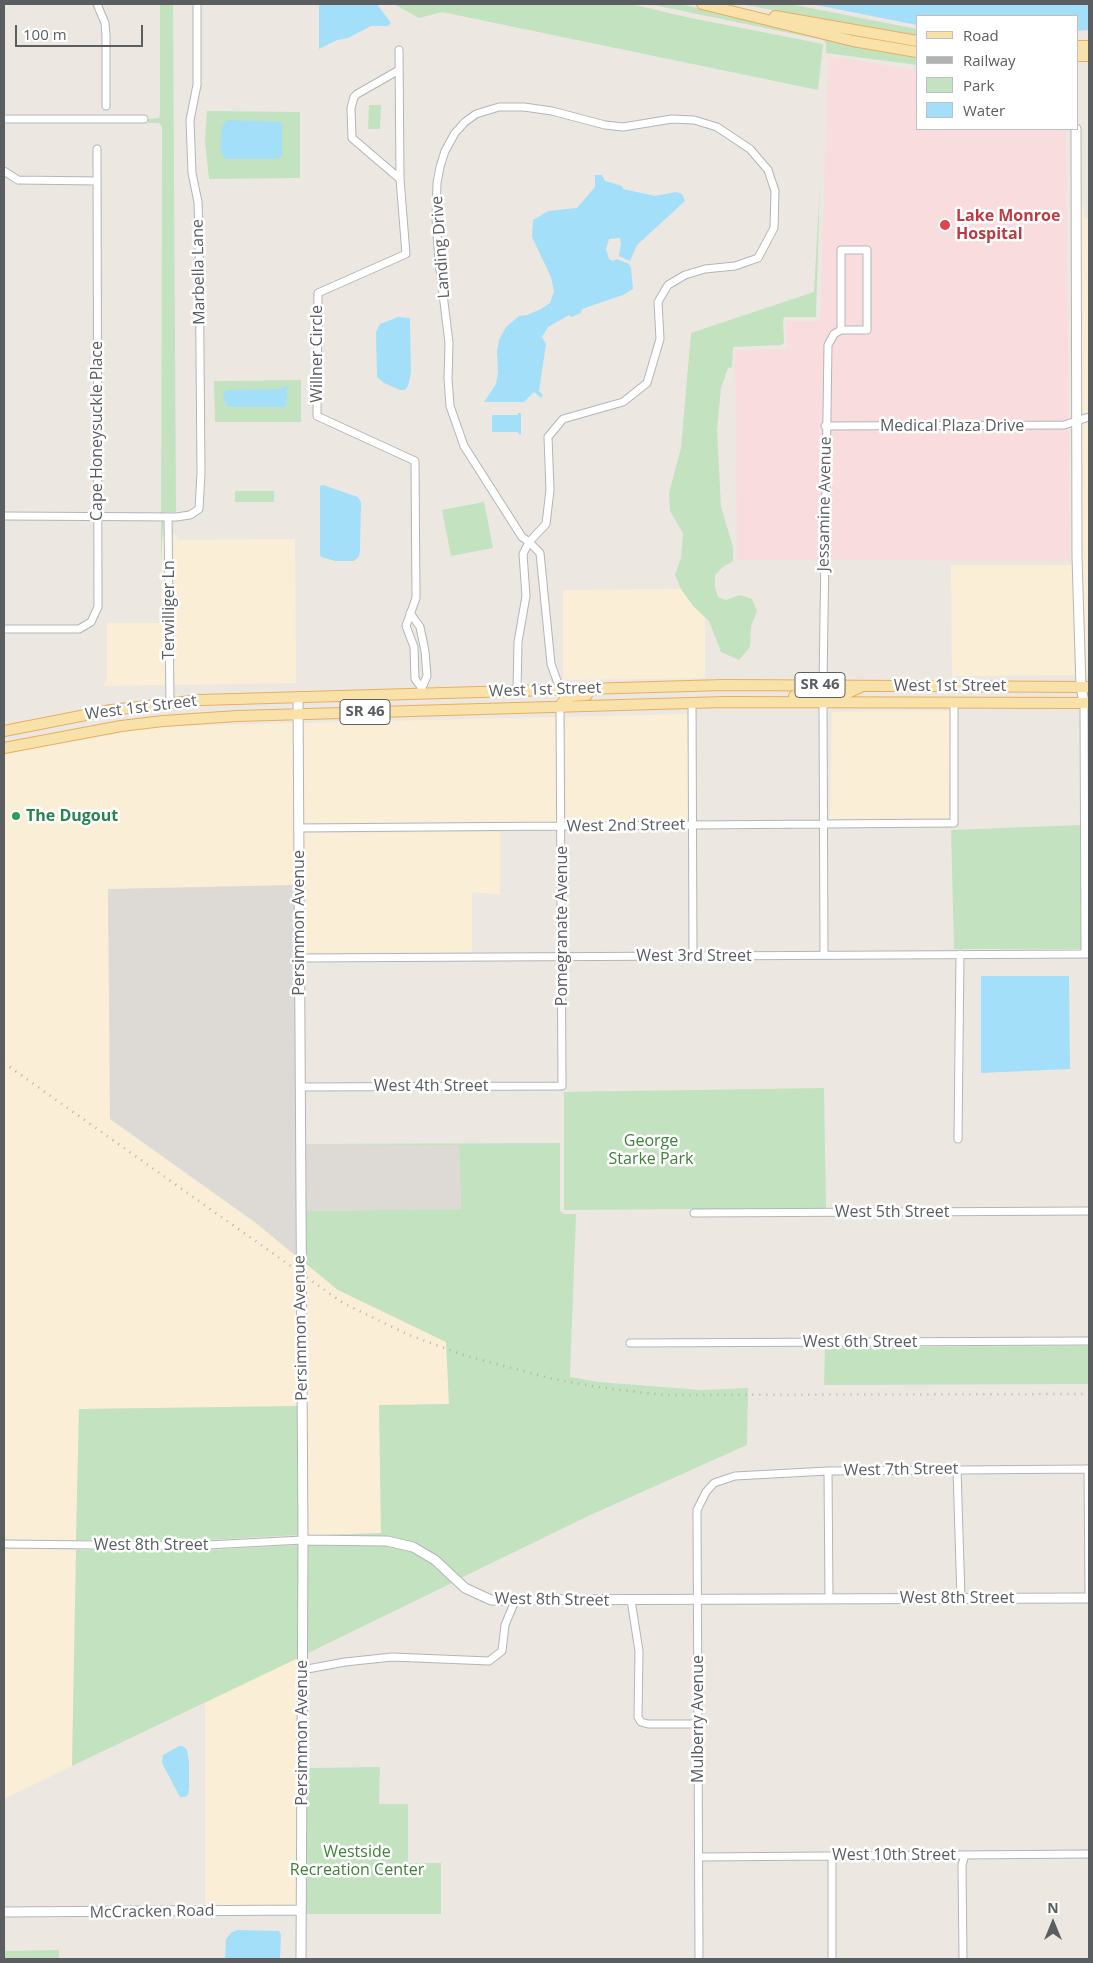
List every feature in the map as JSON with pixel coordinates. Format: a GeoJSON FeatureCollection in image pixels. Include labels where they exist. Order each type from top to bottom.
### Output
{"type":"FeatureCollection","features":[{"type":"Feature","properties":{"kind":"main road"},"geometry":{"type":"LineString","coordinates":[[702,4],[853,41],[916,52]]}},
{"type":"Feature","properties":{"kind":"main road"},"geometry":{"type":"LineString","coordinates":[[714,4],[853,31],[916,41]]}},
{"type":"Feature","properties":{"kind":"main road","name":"West 1st Street"},"geometry":{"type":"LineString","coordinates":[[4,731],[110,710],[170,702],[422,690],[517,691],[724,685],[1085,687]]}},
{"type":"Feature","properties":{"kind":"main road"},"geometry":{"type":"LineString","coordinates":[[759,702],[775,696],[806,696],[823,685]]}},
{"type":"Feature","properties":{"kind":"main road"},"geometry":{"type":"LineString","coordinates":[[823,702],[834,694],[850,692],[867,685]]}},
{"type":"Feature","properties":{"kind":"main road"},"geometry":{"type":"LineString","coordinates":[[560,706],[565,699],[571,696],[591,695],[602,688]]}},
{"type":"Feature","properties":{"kind":"main road","name":"West 1st Street"},"geometry":{"type":"LineString","coordinates":[[4,748],[98,730],[155,722],[298,714],[692,702],[1086,703]]}},
{"type":"Feature","properties":{"kind":"street"},"geometry":{"type":"LineString","coordinates":[[98,4],[106,35],[106,106]]}},
{"type":"Feature","properties":{"kind":"street","name":"Marbella Lane"},"geometry":{"type":"LineString","coordinates":[[168,517],[194,514],[199,509],[201,502],[198,210],[192,173],[190,120],[197,85],[197,4]]}},
{"type":"Feature","properties":{"kind":"street","name":"Willner Circle"},"geometry":{"type":"LineString","coordinates":[[399,50],[400,179],[406,254],[318,293],[317,416],[415,461],[416,598],[406,626],[414,647],[415,679],[422,690]]}},
{"type":"Feature","properties":{"kind":"street"},"geometry":{"type":"LineString","coordinates":[[399,70],[354,97],[351,108],[352,138],[400,179]]}},
{"type":"Feature","properties":{"kind":"street","name":"Landing Drive"},"geometry":{"type":"LineString","coordinates":[[529,542],[546,524],[550,490],[548,437],[563,419],[623,402],[647,383],[660,339],[658,302],[668,286],[685,275],[705,269],[735,266],[758,258],[774,228],[775,191],[768,170],[750,150],[717,127],[694,120],[672,119],[623,127],[605,125],[552,110],[499,107],[476,114],[465,122],[455,133],[445,151],[437,183],[436,219],[449,343],[448,379],[450,406],[464,446],[522,536],[540,553],[551,664],[560,689]]}},
{"type":"Feature","properties":{"kind":"street"},"geometry":{"type":"LineString","coordinates":[[4,119],[144,119]]}},
{"type":"Feature","properties":{"kind":"street"},"geometry":{"type":"LineString","coordinates":[[1076,130],[1077,551],[1086,703],[1087,954]]}},
{"type":"Feature","properties":{"kind":"street","name":"Cape Honeysuckle Place"},"geometry":{"type":"LineString","coordinates":[[4,629],[79,629],[91,622],[98,607],[97,149]]}},
{"type":"Feature","properties":{"kind":"street"},"geometry":{"type":"LineString","coordinates":[[4,171],[18,180],[97,181]]}},
{"type":"Feature","properties":{"kind":"street"},"geometry":{"type":"LineString","coordinates":[[841,250],[867,250],[867,330],[841,330],[841,250]]}},
{"type":"Feature","properties":{"kind":"street","name":"Jessamine Avenue"},"geometry":{"type":"LineString","coordinates":[[823,685],[825,426],[828,345],[834,334],[841,330]]}},
{"type":"Feature","properties":{"kind":"street","name":"Medical Plaza Drive"},"geometry":{"type":"LineString","coordinates":[[825,426],[1064,425],[1089,417]]}},
{"type":"Feature","properties":{"kind":"street"},"geometry":{"type":"LineString","coordinates":[[4,516],[168,517]]}},
{"type":"Feature","properties":{"kind":"street","name":"Terwilliger Ln"},"geometry":{"type":"LineString","coordinates":[[168,517],[170,702]]}},
{"type":"Feature","properties":{"kind":"street"},"geometry":{"type":"LineString","coordinates":[[517,691],[518,642],[526,596],[523,554],[529,542]]}},
{"type":"Feature","properties":{"kind":"street"},"geometry":{"type":"LineString","coordinates":[[410,613],[420,627],[425,651],[427,676],[422,690]]}},
{"type":"Feature","properties":{"kind":"street","name":"Persimmon Avenue"},"geometry":{"type":"LineString","coordinates":[[298,697],[303,1540],[301,1959]]}},
{"type":"Feature","properties":{"kind":"street"},"geometry":{"type":"LineString","coordinates":[[692,702],[694,956]]}},
{"type":"Feature","properties":{"kind":"street"},"geometry":{"type":"LineString","coordinates":[[823,702],[824,956]]}},
{"type":"Feature","properties":{"kind":"street","name":"West 2nd Street"},"geometry":{"type":"LineString","coordinates":[[298,828],[954,823],[954,703]]}},
{"type":"Feature","properties":{"kind":"street","name":"Pomegranate Avenue"},"geometry":{"type":"LineString","coordinates":[[560,706],[563,957],[562,1086]]}},
{"type":"Feature","properties":{"kind":"street"},"geometry":{"type":"LineString","coordinates":[[958,1139],[960,954]]}},
{"type":"Feature","properties":{"kind":"street","name":"West 3rd Street"},"geometry":{"type":"LineString","coordinates":[[299,958],[1087,954]]}},
{"type":"Feature","properties":{"kind":"street","name":"West 4th Street"},"geometry":{"type":"LineString","coordinates":[[300,1087],[562,1086]]}},
{"type":"Feature","properties":{"kind":"street","name":"West 5th Street"},"geometry":{"type":"LineString","coordinates":[[694,1213],[1089,1211]]}},
{"type":"Feature","properties":{"kind":"street","name":"West 6th Street"},"geometry":{"type":"LineString","coordinates":[[630,1343],[1089,1341]]}},
{"type":"Feature","properties":{"kind":"street"},"geometry":{"type":"LineString","coordinates":[[957,1469],[961,1598]]}},
{"type":"Feature","properties":{"kind":"street","name":"West 7th Street"},"geometry":{"type":"LineString","coordinates":[[714,1483],[735,1476],[828,1472],[957,1469],[1089,1469]]}},
{"type":"Feature","properties":{"kind":"street"},"geometry":{"type":"LineString","coordinates":[[1089,1469],[1089,1598]]}},
{"type":"Feature","properties":{"kind":"street"},"geometry":{"type":"LineString","coordinates":[[828,1472],[829,1599]]}},
{"type":"Feature","properties":{"kind":"street","name":"Mulberry Avenue"},"geometry":{"type":"LineString","coordinates":[[699,1959],[697,1510],[706,1492],[714,1483]]}},
{"type":"Feature","properties":{"kind":"street","name":"West 8th Street"},"geometry":{"type":"LineString","coordinates":[[4,1544],[188,1546],[303,1540],[387,1541],[413,1547],[435,1560],[465,1588],[491,1600],[1089,1598]]}},
{"type":"Feature","properties":{"kind":"street"},"geometry":{"type":"LineString","coordinates":[[632,1600],[639,1651],[638,1716],[641,1722],[648,1724],[698,1724]]}},
{"type":"Feature","properties":{"kind":"street"},"geometry":{"type":"LineString","coordinates":[[302,1670],[345,1662],[384,1658],[489,1661],[502,1650],[505,1626],[515,1601]]}},
{"type":"Feature","properties":{"kind":"street","name":"West 10th Street"},"geometry":{"type":"LineString","coordinates":[[699,1857],[1089,1854]]}},
{"type":"Feature","properties":{"kind":"street"},"geometry":{"type":"LineString","coordinates":[[963,1959],[962,1865],[964,1855]]}},
{"type":"Feature","properties":{"kind":"street"},"geometry":{"type":"LineString","coordinates":[[832,1856],[832,1959]]}},
{"type":"Feature","properties":{"kind":"street","name":"McCracken Road"},"geometry":{"type":"LineString","coordinates":[[4,1912],[300,1910]]}},
{"type":"Feature","properties":{"kind":"shaded area","name":"Lake Monroe Hospital"},"geometry":{"type":"Polygon","coordinates":[[[828,56],[916,70],[916,130],[1066,130],[1070,561],[737,560],[735,350],[787,349],[786,321],[820,321],[828,56]]]}},
{"type":"Feature","properties":{"kind":"shaded area"},"geometry":{"type":"Polygon","coordinates":[[[1081,206],[1083,206],[1085,218],[1089,219],[1089,412],[1081,414],[1081,206]]]}},
{"type":"Feature","properties":{"kind":"shaded area"},"geometry":{"type":"Polygon","coordinates":[[[1089,422],[1089,675],[1085,675],[1081,424],[1089,422]]]}},
{"type":"Feature","properties":{"kind":"shaded area"},"geometry":{"type":"Polygon","coordinates":[[[162,535],[164,535],[165,685],[103,686],[107,680],[107,623],[161,623],[162,535]]]}},
{"type":"Feature","properties":{"kind":"shaded area"},"geometry":{"type":"Polygon","coordinates":[[[173,535],[176,535],[177,539],[180,540],[295,539],[296,683],[174,685],[173,535]]]}},
{"type":"Feature","properties":{"kind":"shaded area"},"geometry":{"type":"Polygon","coordinates":[[[1073,563],[1076,675],[952,676],[951,565],[1070,565],[1073,563]]]}},
{"type":"Feature","properties":{"kind":"shaded area"},"geometry":{"type":"Polygon","coordinates":[[[681,589],[693,606],[705,617],[705,678],[563,680],[563,590],[681,589]]]}},
{"type":"Feature","properties":{"kind":"shaded area"},"geometry":{"type":"Polygon","coordinates":[[[950,711],[949,818],[830,819],[832,712],[950,711]]]}},
{"type":"Feature","properties":{"kind":"shaded area"},"geometry":{"type":"Polygon","coordinates":[[[688,714],[688,820],[566,822],[565,717],[688,714]]]}},
{"type":"Feature","properties":{"kind":"shaded area"},"geometry":{"type":"Polygon","coordinates":[[[556,717],[557,822],[303,823],[302,723],[556,717]]]}},
{"type":"Feature","properties":{"kind":"shaded area"},"geometry":{"type":"Polygon","coordinates":[[[294,723],[294,885],[108,890],[110,1119],[256,1223],[296,1256],[298,1406],[79,1409],[76,1540],[4,1539],[4,754],[154,727],[294,723]]]}},
{"type":"Feature","properties":{"kind":"shaded area"},"geometry":{"type":"Polygon","coordinates":[[[500,832],[500,895],[472,892],[472,952],[303,953],[303,833],[500,832]]]}},
{"type":"Feature","properties":{"kind":"shaded area"},"geometry":{"type":"Polygon","coordinates":[[[294,885],[296,1256],[256,1223],[110,1119],[108,889],[294,885]]]}},
{"type":"Feature","properties":{"kind":"shaded area"},"geometry":{"type":"Polygon","coordinates":[[[305,1144],[459,1144],[461,1209],[305,1211],[305,1144]]]}},
{"type":"Feature","properties":{"kind":"shaded area"},"geometry":{"type":"Polygon","coordinates":[[[305,1263],[338,1290],[446,1342],[449,1404],[379,1406],[381,1533],[308,1535],[305,1263]]]}},
{"type":"Feature","properties":{"kind":"shaded area"},"geometry":{"type":"Polygon","coordinates":[[[4,1549],[76,1550],[72,1766],[4,1799],[4,1549]]]}},
{"type":"Feature","properties":{"kind":"shaded area"},"geometry":{"type":"Polygon","coordinates":[[[298,1658],[296,1905],[205,1907],[205,1703],[298,1658]]]}},
{"type":"Feature","properties":{"kind":"green space"},"geometry":{"type":"Polygon","coordinates":[[[160,4],[173,4],[176,512],[164,512],[161,566],[162,127],[159,123],[148,123],[148,119],[159,118],[160,115],[160,4]]]}},
{"type":"Feature","properties":{"kind":"green space"},"geometry":{"type":"Polygon","coordinates":[[[394,4],[631,4],[686,17],[823,44],[818,90],[442,12],[419,18],[394,4]]]}},
{"type":"Feature","properties":{"kind":"green space"},"geometry":{"type":"Polygon","coordinates":[[[649,4],[681,4],[852,46],[916,57],[916,65],[826,53],[826,43],[823,40],[649,4]]]}},
{"type":"Feature","properties":{"kind":"green space"},"geometry":{"type":"Polygon","coordinates":[[[741,4],[790,4],[916,29],[916,36],[741,4]]]}},
{"type":"Feature","properties":{"kind":"green space"},"geometry":{"type":"Polygon","coordinates":[[[369,105],[381,105],[380,129],[368,129],[369,105]]]}},
{"type":"Feature","properties":{"kind":"green space"},"geometry":{"type":"Polygon","coordinates":[[[207,111],[300,112],[300,178],[209,179],[205,141],[207,111]]]}},
{"type":"Feature","properties":{"kind":"green space"},"geometry":{"type":"Polygon","coordinates":[[[820,183],[816,317],[784,317],[784,343],[781,345],[733,347],[732,367],[728,368],[721,388],[717,430],[721,507],[733,547],[733,561],[715,575],[715,587],[718,597],[726,600],[740,595],[752,599],[757,611],[751,626],[750,647],[739,660],[721,652],[709,621],[693,606],[681,589],[675,575],[681,558],[683,533],[670,511],[669,493],[681,448],[691,333],[814,292],[820,183]]]}},
{"type":"Feature","properties":{"kind":"green space"},"geometry":{"type":"Polygon","coordinates":[[[301,380],[301,422],[215,422],[214,381],[301,380]]]}},
{"type":"Feature","properties":{"kind":"green space"},"geometry":{"type":"Polygon","coordinates":[[[235,491],[274,491],[274,502],[235,502],[235,491]]]}},
{"type":"Feature","properties":{"kind":"green space"},"geometry":{"type":"Polygon","coordinates":[[[484,502],[493,548],[451,556],[442,510],[484,502]]]}},
{"type":"Feature","properties":{"kind":"green space"},"geometry":{"type":"Polygon","coordinates":[[[1081,825],[1081,949],[954,949],[951,830],[1081,825]]]}},
{"type":"Feature","properties":{"kind":"green space","name":"George Starke Park"},"geometry":{"type":"Polygon","coordinates":[[[824,1088],[826,1208],[564,1210],[564,1092],[824,1088]]]}},
{"type":"Feature","properties":{"kind":"green space"},"geometry":{"type":"Polygon","coordinates":[[[560,1143],[560,1211],[564,1214],[576,1214],[570,1377],[599,1382],[701,1390],[748,1388],[747,1445],[586,1517],[461,1578],[437,1556],[414,1542],[387,1536],[323,1535],[381,1533],[379,1405],[449,1404],[446,1342],[338,1290],[305,1263],[305,1211],[461,1209],[459,1145],[305,1144],[560,1143]]]}},
{"type":"Feature","properties":{"kind":"green space"},"geometry":{"type":"Polygon","coordinates":[[[1089,1346],[1089,1384],[824,1385],[825,1347],[1089,1346]]]}},
{"type":"Feature","properties":{"kind":"green space"},"geometry":{"type":"Polygon","coordinates":[[[298,1406],[299,1535],[188,1541],[76,1540],[79,1409],[298,1406]]]}},
{"type":"Feature","properties":{"kind":"green space"},"geometry":{"type":"Polygon","coordinates":[[[299,1545],[298,1658],[72,1766],[76,1550],[188,1551],[299,1545]]]}},
{"type":"Feature","properties":{"kind":"green space"},"geometry":{"type":"Polygon","coordinates":[[[308,1545],[386,1546],[412,1552],[433,1564],[452,1583],[306,1654],[308,1545]]]}},
{"type":"Feature","properties":{"kind":"green space","name":"Westside Recreation Center"},"geometry":{"type":"Polygon","coordinates":[[[380,1767],[379,1804],[408,1804],[408,1863],[441,1863],[441,1914],[305,1914],[307,1768],[380,1767]]]}},
{"type":"Feature","properties":{"kind":"green space"},"geometry":{"type":"Polygon","coordinates":[[[59,1950],[59,1959],[4,1959],[4,1951],[59,1950]]]}},
{"type":"Feature","properties":{"kind":"water"},"geometry":{"type":"Polygon","coordinates":[[[319,4],[377,4],[391,23],[388,26],[371,26],[348,38],[337,40],[319,49],[319,4]]]}},
{"type":"Feature","properties":{"kind":"water"},"geometry":{"type":"Polygon","coordinates":[[[811,4],[1089,4],[1089,30],[1078,31],[1078,15],[916,15],[916,25],[811,4]]]}},
{"type":"Feature","properties":{"kind":"water"},"geometry":{"type":"Polygon","coordinates":[[[227,120],[282,122],[282,156],[277,159],[225,159],[221,152],[221,135],[223,125],[227,120]]]}},
{"type":"Feature","properties":{"kind":"water"},"geometry":{"type":"Polygon","coordinates":[[[595,175],[602,175],[605,181],[622,186],[623,189],[655,196],[676,192],[682,194],[685,201],[637,245],[630,261],[619,256],[620,238],[609,239],[606,249],[609,259],[613,261],[617,259],[629,264],[633,289],[623,295],[582,309],[581,313],[571,317],[569,315],[548,327],[542,337],[546,344],[539,391],[543,395],[541,398],[534,392],[524,402],[484,402],[496,384],[499,340],[506,327],[519,316],[527,315],[550,303],[554,292],[551,277],[532,237],[533,220],[548,211],[577,208],[595,187],[595,175]]]}},
{"type":"Feature","properties":{"kind":"water"},"geometry":{"type":"Polygon","coordinates":[[[398,317],[410,318],[411,373],[405,390],[400,390],[384,383],[377,377],[376,332],[380,324],[398,317]]]}},
{"type":"Feature","properties":{"kind":"water"},"geometry":{"type":"Polygon","coordinates":[[[289,387],[287,389],[287,404],[284,407],[231,407],[227,406],[223,398],[225,391],[228,390],[280,389],[289,387]]]}},
{"type":"Feature","properties":{"kind":"water"},"geometry":{"type":"Polygon","coordinates":[[[518,413],[521,413],[521,434],[518,434],[518,432],[492,432],[492,415],[518,415],[518,413]]]}},
{"type":"Feature","properties":{"kind":"water"},"geometry":{"type":"Polygon","coordinates":[[[323,485],[358,497],[361,502],[360,550],[359,556],[354,561],[335,561],[321,557],[320,486],[323,485]]]}},
{"type":"Feature","properties":{"kind":"water"},"geometry":{"type":"Polygon","coordinates":[[[981,976],[1069,976],[1070,1069],[981,1073],[981,976]]]}},
{"type":"Feature","properties":{"kind":"water"},"geometry":{"type":"Polygon","coordinates":[[[179,1746],[183,1746],[187,1750],[189,1762],[189,1789],[188,1795],[185,1797],[180,1797],[162,1763],[163,1755],[179,1746]]]}},
{"type":"Feature","properties":{"kind":"water"},"geometry":{"type":"Polygon","coordinates":[[[238,1930],[279,1931],[281,1935],[280,1959],[225,1959],[226,1939],[232,1932],[238,1930]]]}},
{"type":"Feature","properties":{"kind":"railway"},"geometry":{"type":"LineString","coordinates":[[4,1063],[343,1303],[409,1335],[463,1355],[549,1378],[597,1387],[663,1395],[1089,1394]]}},
{"type":"Feature","properties":{"kind":"place","name":"Lake Monroe Hospital"},"geometry":{"type":"Point","coordinates":[945,225]}},
{"type":"Feature","properties":{"kind":"place","name":"The Dugout"},"geometry":{"type":"Point","coordinates":[16,816]}}]}
